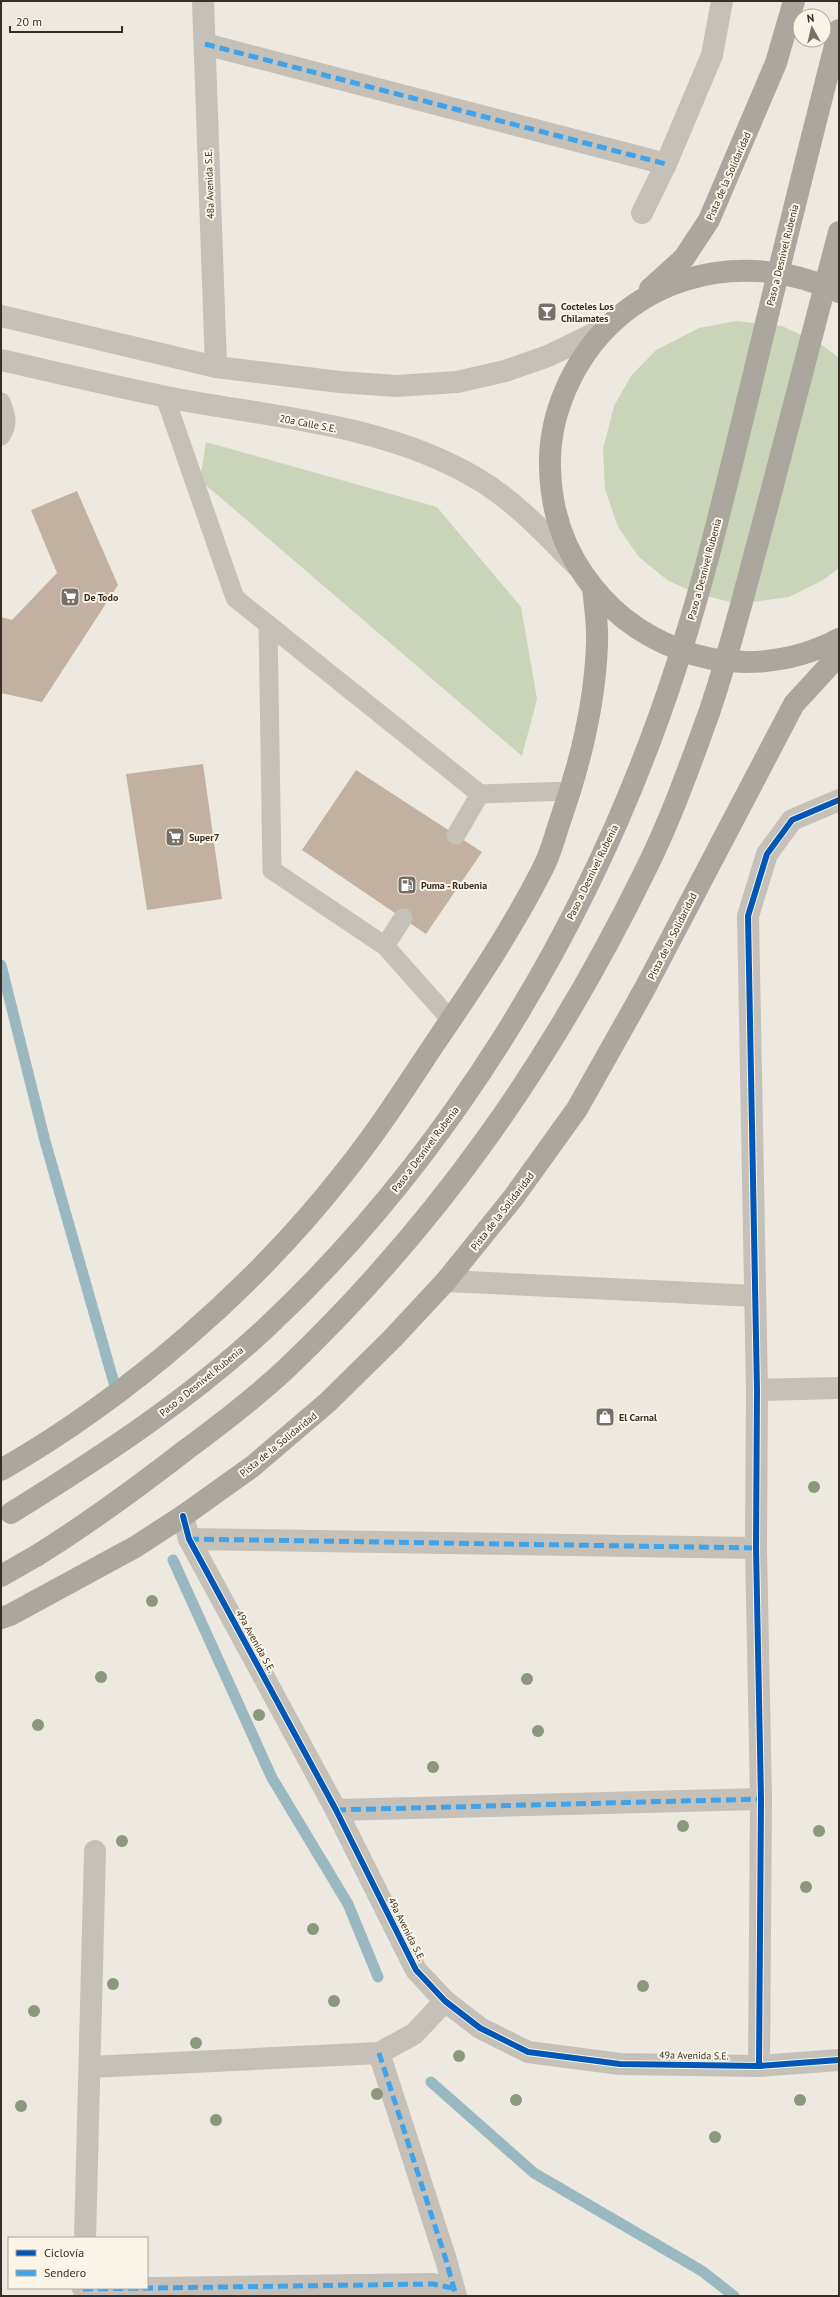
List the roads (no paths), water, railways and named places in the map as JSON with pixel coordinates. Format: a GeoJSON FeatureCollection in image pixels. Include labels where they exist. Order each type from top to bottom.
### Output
{"type":"FeatureCollection","features":[{"type":"Feature","properties":{"kind":"main road","name":"Pista de la Solidaridad"},"geometry":{"type":"LineString","coordinates":[[610,325],[684,258],[709,220],[776,63],[794,1]]}},
{"type":"Feature","properties":{"kind":"main road","name":"Paso a Desnivel Rubenia"},"geometry":{"type":"LineString","coordinates":[[6,1516],[94,1462],[181,1400],[267,1327],[316,1278],[405,1176],[456,1109],[516,1017],[548,961],[602,854],[634,784],[676,667],[725,488],[839,30]]}},
{"type":"Feature","properties":{"kind":"main road"},"geometry":{"type":"LineString","coordinates":[[1,1576],[36,1556],[133,1491],[219,1425],[284,1371],[386,1267],[429,1216],[490,1137],[527,1081],[607,944],[648,866],[710,708],[739,613],[839,232]]}},
{"type":"Feature","properties":{"kind":"main road"},"geometry":{"type":"LineString","coordinates":[[839,292],[814,281],[781,272],[762,270],[721,271],[682,281],[664,288],[641,301],[610,325],[586,353],[570,381],[558,411],[551,442],[550,474],[554,506],[563,537],[577,566],[593,588],[619,615],[649,636],[683,652],[719,660],[757,662],[794,657],[839,639]]}},
{"type":"Feature","properties":{"kind":"main road"},"geometry":{"type":"LineString","coordinates":[[1,1470],[76,1421],[144,1372],[215,1310],[282,1245],[344,1173],[451,1020],[510,926],[544,868],[571,791],[588,727],[594,688],[598,641],[593,588]]}},
{"type":"Feature","properties":{"kind":"main road","name":"Pista de la Solidaridad"},"geometry":{"type":"LineString","coordinates":[[1,1618],[10,1615],[135,1547],[183,1516],[253,1466],[328,1402],[392,1339],[446,1282],[513,1198],[577,1109],[644,990],[794,704],[839,655]]}},
{"type":"Feature","properties":{"kind":"street","name":"48a Avenida S.E."},"geometry":{"type":"LineString","coordinates":[[204,1],[216,367]]}},
{"type":"Feature","properties":{"kind":"street"},"geometry":{"type":"LineString","coordinates":[[642,213],[666,164],[712,55],[722,1]]}},
{"type":"Feature","properties":{"kind":"street"},"geometry":{"type":"LineString","coordinates":[[205,44],[666,164]]}},
{"type":"Feature","properties":{"kind":"street"},"geometry":{"type":"LineString","coordinates":[[1,316],[216,367],[340,382],[396,386],[431,385],[472,379],[520,366],[564,349],[610,325]]}},
{"type":"Feature","properties":{"kind":"street","name":"20a Calle S.E."},"geometry":{"type":"LineString","coordinates":[[1,361],[166,397],[368,434],[435,457],[476,478],[503,497],[531,520],[577,566]]}},
{"type":"Feature","properties":{"kind":"street"},"geometry":{"type":"LineString","coordinates":[[759,2066],[761,1799],[756,1548],[757,1390],[748,916],[767,854],[792,820],[839,800]]}},
{"type":"Feature","properties":{"kind":"street"},"geometry":{"type":"LineString","coordinates":[[446,1282],[755,1296]]}},
{"type":"Feature","properties":{"kind":"street"},"geometry":{"type":"LineString","coordinates":[[757,1390],[839,1388]]}},
{"type":"Feature","properties":{"kind":"street","name":"49a Avenida S.E."},"geometry":{"type":"LineString","coordinates":[[183,1516],[189,1539],[336,1810],[416,1970],[445,2001],[480,2028],[528,2052],[620,2064],[759,2066],[839,2060]]}},
{"type":"Feature","properties":{"kind":"street"},"geometry":{"type":"LineString","coordinates":[[189,1539],[756,1548]]}},
{"type":"Feature","properties":{"kind":"street"},"geometry":{"type":"LineString","coordinates":[[336,1810],[761,1799]]}},
{"type":"Feature","properties":{"kind":"street"},"geometry":{"type":"LineString","coordinates":[[84,2237],[95,1851]]}},
{"type":"Feature","properties":{"kind":"street"},"geometry":{"type":"LineString","coordinates":[[90,2067],[378,2053],[414,2034],[445,2001]]}},
{"type":"Feature","properties":{"kind":"street"},"geometry":{"type":"LineString","coordinates":[[378,2053],[446,2260],[454,2292]]}},
{"type":"Feature","properties":{"kind":"street"},"geometry":{"type":"LineString","coordinates":[[83,2291],[433,2284],[454,2292]]}},
{"type":"Feature","properties":{"kind":"lane"},"geometry":{"type":"LineString","coordinates":[[166,397],[235,598],[480,794],[571,791]]}},
{"type":"Feature","properties":{"kind":"lane"},"geometry":{"type":"LineString","coordinates":[[1,402],[7,418],[6,429],[1,436]]}},
{"type":"Feature","properties":{"kind":"lane"},"geometry":{"type":"LineString","coordinates":[[268,624],[272,870],[385,946],[451,1020]]}},
{"type":"Feature","properties":{"kind":"lane"},"geometry":{"type":"LineString","coordinates":[[456,835],[480,794]]}},
{"type":"Feature","properties":{"kind":"lane"},"geometry":{"type":"LineString","coordinates":[[385,946],[402,918]]}},
{"type":"Feature","properties":{"kind":"waterway"},"geometry":{"type":"LineString","coordinates":[[1,965],[45,1141],[114,1383]]}},
{"type":"Feature","properties":{"kind":"waterway"},"geometry":{"type":"LineString","coordinates":[[173,1560],[272,1778],[348,1904],[378,1977]]}},
{"type":"Feature","properties":{"kind":"waterway"},"geometry":{"type":"LineString","coordinates":[[431,2082],[534,2173],[702,2271],[734,2296]]}},
{"type":"Feature","properties":{"kind":"place","name":"Cocteles Los Chilamates"},"geometry":{"type":"Point","coordinates":[547,312]}},
{"type":"Feature","properties":{"kind":"place","name":"De Todo"},"geometry":{"type":"Point","coordinates":[70,597]}},
{"type":"Feature","properties":{"kind":"place","name":"Super7"},"geometry":{"type":"Point","coordinates":[175,837]}},
{"type":"Feature","properties":{"kind":"place","name":"Puma - Rubenia"},"geometry":{"type":"Point","coordinates":[407,885]}},
{"type":"Feature","properties":{"kind":"place","name":"El Carnal"},"geometry":{"type":"Point","coordinates":[605,1417]}}]}
